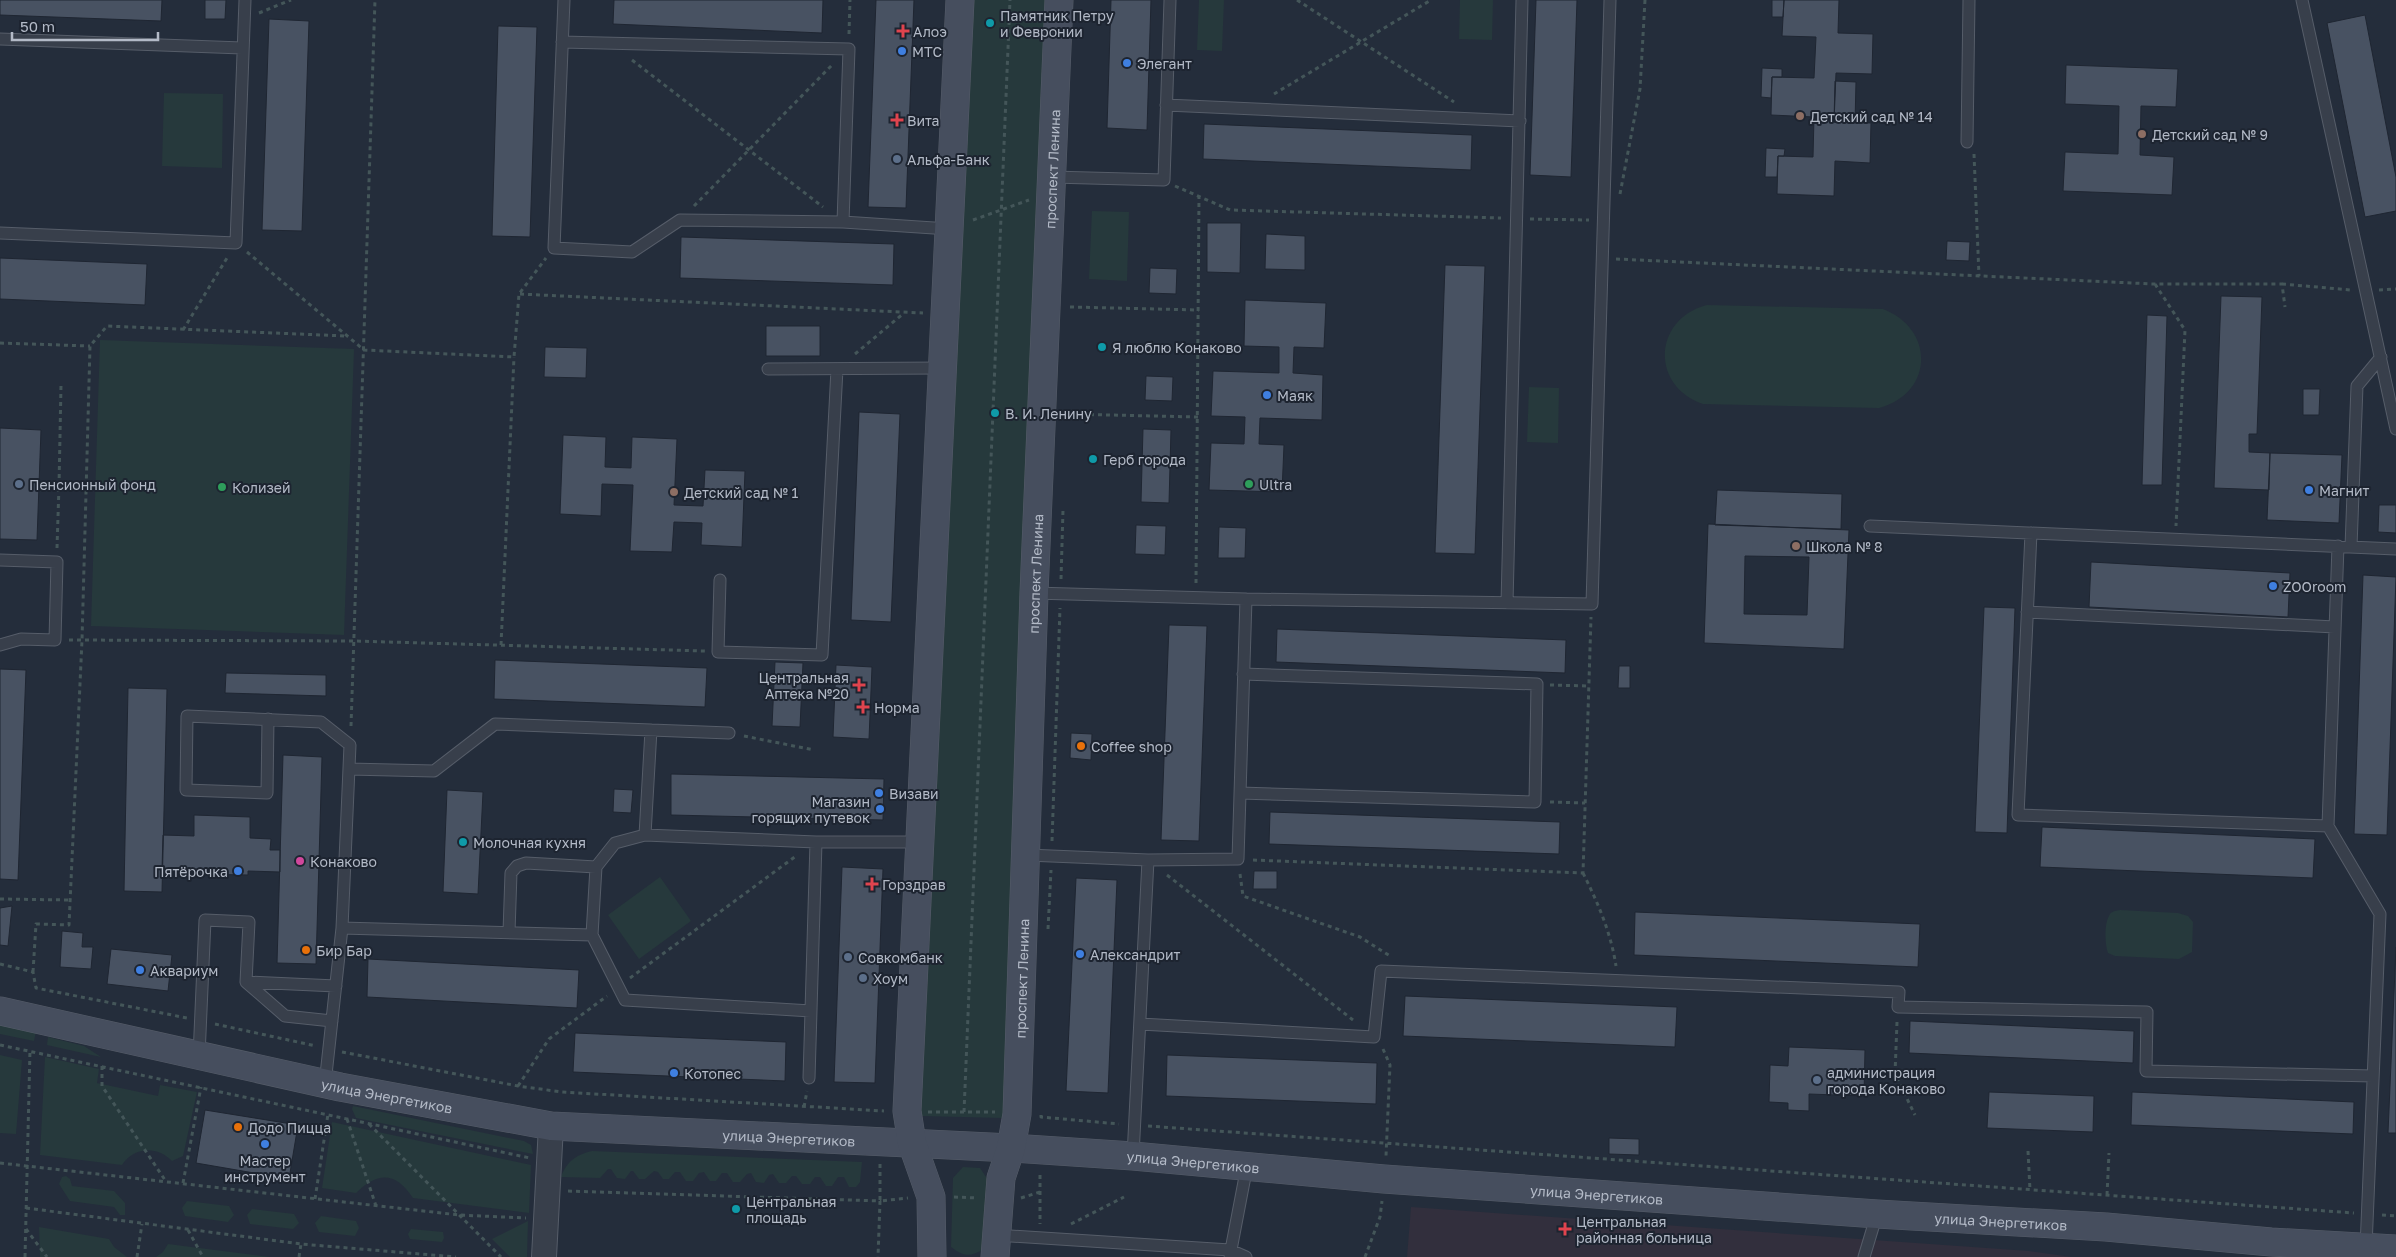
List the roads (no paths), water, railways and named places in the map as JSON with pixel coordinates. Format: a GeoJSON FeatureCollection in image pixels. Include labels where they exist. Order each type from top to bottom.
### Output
{"type":"FeatureCollection","features":[{"type":"Feature","properties":{"kind":"street"},"geometry":{"type":"LineString","coordinates":[[932,1257],[931,1197],[912,1143],[908,1111],[943,368],[961,225],[960,0]]}},
{"type":"Feature","properties":{"kind":"street","name":"проспект Ленина"},"geometry":{"type":"LineString","coordinates":[[995,1246],[1001,1178],[1012,1148],[1017,1114],[1039,855],[1047,593],[1045,187],[1059,0]]}},
{"type":"Feature","properties":{"kind":"street","name":"улица Энергетиков"},"geometry":{"type":"LineString","coordinates":[[0,1011],[325,1084],[551,1126],[1012,1148],[1133,1156],[1384,1179],[1877,1214],[2106,1227],[2270,1250],[2396,1249]]}},
{"type":"Feature","properties":{"kind":"street"},"geometry":{"type":"LineString","coordinates":[[544,1257],[551,1126]]}},
{"type":"Feature","properties":{"kind":"lane"},"geometry":{"type":"LineString","coordinates":[[0,233],[236,243],[245,0]]}},
{"type":"Feature","properties":{"kind":"lane"},"geometry":{"type":"LineString","coordinates":[[564,0],[554,248],[632,252],[680,220],[961,225]]}},
{"type":"Feature","properties":{"kind":"lane"},"geometry":{"type":"LineString","coordinates":[[1045,187],[1164,180],[1170,0]]}},
{"type":"Feature","properties":{"kind":"lane"},"geometry":{"type":"LineString","coordinates":[[1507,603],[1522,0]]}},
{"type":"Feature","properties":{"kind":"lane"},"geometry":{"type":"LineString","coordinates":[[1047,593],[1196,598],[1592,604],[1610,0]]}},
{"type":"Feature","properties":{"kind":"lane"},"geometry":{"type":"LineString","coordinates":[[1968,142],[1969,0]]}},
{"type":"Feature","properties":{"kind":"lane"},"geometry":{"type":"LineString","coordinates":[[2302,0],[2396,428]]}},
{"type":"Feature","properties":{"kind":"lane"},"geometry":{"type":"LineString","coordinates":[[0,39],[242,48]]}},
{"type":"Feature","properties":{"kind":"lane"},"geometry":{"type":"LineString","coordinates":[[562,42],[849,49],[843,222]]}},
{"type":"Feature","properties":{"kind":"lane"},"geometry":{"type":"LineString","coordinates":[[1166,105],[1520,121]]}},
{"type":"Feature","properties":{"kind":"lane"},"geometry":{"type":"LineString","coordinates":[[2351,547],[2357,386],[2381,357]]}},
{"type":"Feature","properties":{"kind":"lane"},"geometry":{"type":"LineString","coordinates":[[768,369],[943,368]]}},
{"type":"Feature","properties":{"kind":"lane"},"geometry":{"type":"LineString","coordinates":[[720,580],[718,652],[822,655],[837,369]]}},
{"type":"Feature","properties":{"kind":"lane"},"geometry":{"type":"LineString","coordinates":[[1870,526],[2396,549]]}},
{"type":"Feature","properties":{"kind":"lane"},"geometry":{"type":"LineString","coordinates":[[2031,533],[2018,814],[2328,826]]}},
{"type":"Feature","properties":{"kind":"lane"},"geometry":{"type":"LineString","coordinates":[[2338,546],[2328,826],[2380,914],[2366,1248]]}},
{"type":"Feature","properties":{"kind":"lane"},"geometry":{"type":"LineString","coordinates":[[0,560],[57,562],[54,640],[22,639],[0,645]]}},
{"type":"Feature","properties":{"kind":"lane"},"geometry":{"type":"LineString","coordinates":[[1039,855],[1148,860],[1238,860],[1246,599]]}},
{"type":"Feature","properties":{"kind":"lane"},"geometry":{"type":"LineString","coordinates":[[2027,612],[2335,627]]}},
{"type":"Feature","properties":{"kind":"lane"},"geometry":{"type":"LineString","coordinates":[[1240,793],[1535,802],[1537,684],[1244,674]]}},
{"type":"Feature","properties":{"kind":"lane"},"geometry":{"type":"LineString","coordinates":[[268,719],[267,793],[186,790],[187,716],[268,719],[321,722],[350,744],[342,928],[325,1084]]}},
{"type":"Feature","properties":{"kind":"lane"},"geometry":{"type":"LineString","coordinates":[[349,769],[434,770],[495,724],[729,733]]}},
{"type":"Feature","properties":{"kind":"lane"},"geometry":{"type":"LineString","coordinates":[[645,835],[651,730]]}},
{"type":"Feature","properties":{"kind":"lane"},"geometry":{"type":"LineString","coordinates":[[811,1011],[624,1000],[592,934],[596,867],[615,843],[645,835],[816,842],[921,842]]}},
{"type":"Feature","properties":{"kind":"lane"},"geometry":{"type":"LineString","coordinates":[[809,1078],[816,842]]}},
{"type":"Feature","properties":{"kind":"lane"},"geometry":{"type":"LineString","coordinates":[[1133,1156],[1148,860]]}},
{"type":"Feature","properties":{"kind":"lane"},"geometry":{"type":"LineString","coordinates":[[509,932],[511,873],[517,866],[526,863],[596,867]]}},
{"type":"Feature","properties":{"kind":"lane"},"geometry":{"type":"LineString","coordinates":[[198,1056],[205,920],[249,922],[246,982]]}},
{"type":"Feature","properties":{"kind":"lane"},"geometry":{"type":"LineString","coordinates":[[342,928],[592,934]]}},
{"type":"Feature","properties":{"kind":"lane"},"geometry":{"type":"LineString","coordinates":[[1140,1024],[1374,1037],[1381,971],[1899,992],[1898,1006],[2147,1012],[2146,1071],[2373,1076]]}},
{"type":"Feature","properties":{"kind":"lane"},"geometry":{"type":"LineString","coordinates":[[246,982],[336,986]]}},
{"type":"Feature","properties":{"kind":"lane"},"geometry":{"type":"LineString","coordinates":[[246,982],[286,1016],[332,1021]]}},
{"type":"Feature","properties":{"kind":"lane"},"geometry":{"type":"LineString","coordinates":[[1230,1253],[1247,1166]]}},
{"type":"Feature","properties":{"kind":"lane"},"geometry":{"type":"LineString","coordinates":[[1864,1257],[1877,1214]]}},
{"type":"Feature","properties":{"kind":"lane"},"geometry":{"type":"LineString","coordinates":[[995,1246],[1040,1237],[1230,1253],[1246,1257]]}},
{"type":"Feature","properties":{"kind":"place","name":"Памятник Петру и Февронии"},"geometry":{"type":"Point","coordinates":[990,23]}},
{"type":"Feature","properties":{"kind":"place","name":"Алоэ"},"geometry":{"type":"Point","coordinates":[903,31]}},
{"type":"Feature","properties":{"kind":"place","name":"МТС"},"geometry":{"type":"Point","coordinates":[902,51]}},
{"type":"Feature","properties":{"kind":"place","name":"Элегант"},"geometry":{"type":"Point","coordinates":[1127,63]}},
{"type":"Feature","properties":{"kind":"place","name":"Детский сад № 14"},"geometry":{"type":"Point","coordinates":[1800,116]}},
{"type":"Feature","properties":{"kind":"place","name":"Вита"},"geometry":{"type":"Point","coordinates":[897,120]}},
{"type":"Feature","properties":{"kind":"place","name":"Детский сад № 9"},"geometry":{"type":"Point","coordinates":[2142,134]}},
{"type":"Feature","properties":{"kind":"place","name":"Альфа-Банк"},"geometry":{"type":"Point","coordinates":[897,159]}},
{"type":"Feature","properties":{"kind":"place","name":"Я люблю Конаково"},"geometry":{"type":"Point","coordinates":[1102,347]}},
{"type":"Feature","properties":{"kind":"place","name":"Маяк"},"geometry":{"type":"Point","coordinates":[1267,395]}},
{"type":"Feature","properties":{"kind":"place","name":"В. И. Ленину"},"geometry":{"type":"Point","coordinates":[995,413]}},
{"type":"Feature","properties":{"kind":"place","name":"Герб города"},"geometry":{"type":"Point","coordinates":[1093,459]}},
{"type":"Feature","properties":{"kind":"place","name":"Пенсионный фонд"},"geometry":{"type":"Point","coordinates":[19,484]}},
{"type":"Feature","properties":{"kind":"place","name":"Ultra"},"geometry":{"type":"Point","coordinates":[1249,484]}},
{"type":"Feature","properties":{"kind":"place","name":"Колизей"},"geometry":{"type":"Point","coordinates":[222,487]}},
{"type":"Feature","properties":{"kind":"place","name":"Магнит"},"geometry":{"type":"Point","coordinates":[2309,490]}},
{"type":"Feature","properties":{"kind":"place","name":"Детский сад № 1"},"geometry":{"type":"Point","coordinates":[674,492]}},
{"type":"Feature","properties":{"kind":"place","name":"Школа № 8"},"geometry":{"type":"Point","coordinates":[1796,546]}},
{"type":"Feature","properties":{"kind":"place","name":"ZOOroom"},"geometry":{"type":"Point","coordinates":[2273,586]}},
{"type":"Feature","properties":{"kind":"place","name":"Центральная Аптека №20"},"geometry":{"type":"Point","coordinates":[859,685]}},
{"type":"Feature","properties":{"kind":"place","name":"Норма"},"geometry":{"type":"Point","coordinates":[863,707]}},
{"type":"Feature","properties":{"kind":"place","name":"Coffee shop"},"geometry":{"type":"Point","coordinates":[1081,746]}},
{"type":"Feature","properties":{"kind":"place","name":"Визави"},"geometry":{"type":"Point","coordinates":[879,793]}},
{"type":"Feature","properties":{"kind":"place","name":"Магазин горящих путевок"},"geometry":{"type":"Point","coordinates":[880,809]}},
{"type":"Feature","properties":{"kind":"place","name":"Молочная кухня"},"geometry":{"type":"Point","coordinates":[463,842]}},
{"type":"Feature","properties":{"kind":"place","name":"Конаково"},"geometry":{"type":"Point","coordinates":[300,861]}},
{"type":"Feature","properties":{"kind":"place","name":"Пятёрочка"},"geometry":{"type":"Point","coordinates":[238,871]}},
{"type":"Feature","properties":{"kind":"place","name":"Горздрав"},"geometry":{"type":"Point","coordinates":[872,884]}},
{"type":"Feature","properties":{"kind":"place","name":"Бир Бар"},"geometry":{"type":"Point","coordinates":[306,950]}},
{"type":"Feature","properties":{"kind":"place","name":"Александрит"},"geometry":{"type":"Point","coordinates":[1080,954]}},
{"type":"Feature","properties":{"kind":"place","name":"Совкомбанк"},"geometry":{"type":"Point","coordinates":[848,957]}},
{"type":"Feature","properties":{"kind":"place","name":"Аквариум"},"geometry":{"type":"Point","coordinates":[140,970]}},
{"type":"Feature","properties":{"kind":"place","name":"Хоум"},"geometry":{"type":"Point","coordinates":[863,978]}},
{"type":"Feature","properties":{"kind":"place","name":"Котопес"},"geometry":{"type":"Point","coordinates":[674,1073]}},
{"type":"Feature","properties":{"kind":"place","name":"администрация города Конаково"},"geometry":{"type":"Point","coordinates":[1817,1080]}},
{"type":"Feature","properties":{"kind":"place","name":"Додо Пицца"},"geometry":{"type":"Point","coordinates":[238,1127]}},
{"type":"Feature","properties":{"kind":"place","name":"Мастер инструмент"},"geometry":{"type":"Point","coordinates":[265,1144]}},
{"type":"Feature","properties":{"kind":"place","name":"Центральная площадь"},"geometry":{"type":"Point","coordinates":[736,1209]}},
{"type":"Feature","properties":{"kind":"place","name":"Центральная районная больница"},"geometry":{"type":"Point","coordinates":[1565,1229]}}]}
